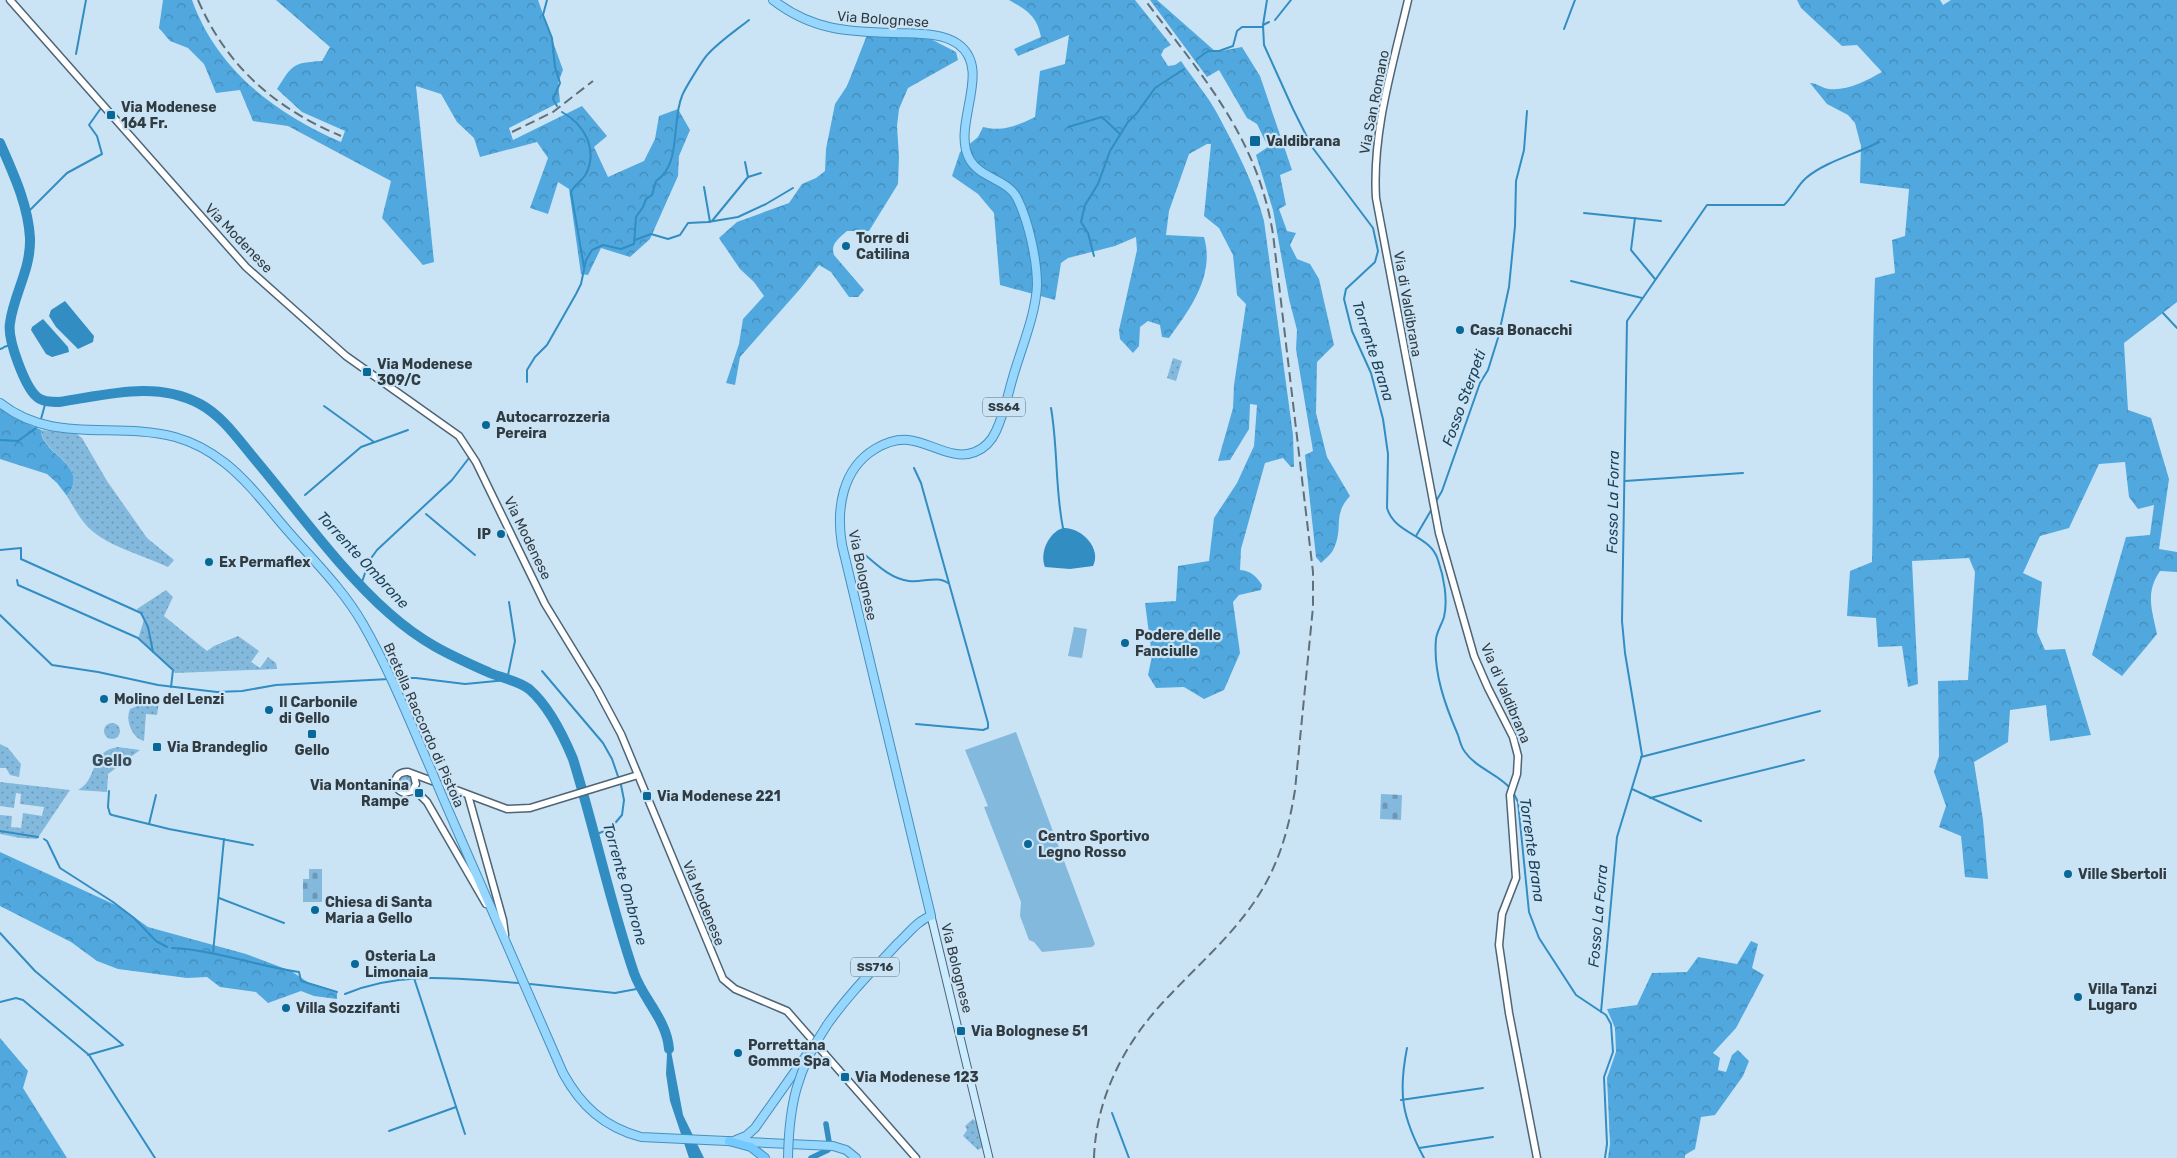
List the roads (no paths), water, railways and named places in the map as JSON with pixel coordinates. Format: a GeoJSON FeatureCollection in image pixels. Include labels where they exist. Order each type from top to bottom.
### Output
{"type":"FeatureCollection","features":[{"type":"Feature","properties":{"kind":"highway"},"geometry":{"type":"LineString","coordinates":[[729,1141],[751,1147],[765,1158]]}},
{"type":"Feature","properties":{"kind":"main road","name":"Via Bolognese"},"geometry":{"type":"LineString","coordinates":[[773,0],[795,16],[820,26],[854,32],[931,35],[960,45],[969,58],[973,73],[964,134],[965,149],[970,161],[981,172],[1005,185],[1015,195],[1025,222],[1035,264],[1036,290],[1027,328],[998,426],[987,444],[974,452],[960,454],[914,441],[903,440],[890,442],[875,449],[863,458],[849,477],[842,494],[840,514],[842,545],[989,1158]]}},
{"type":"Feature","properties":{"kind":"main road","name":"Bretella Raccordo di Pistoia"},"geometry":{"type":"LineString","coordinates":[[0,403],[16,415],[44,426],[162,434],[190,442],[213,455],[241,478],[339,590],[362,623],[383,662],[564,1073],[578,1098],[598,1118],[616,1128],[642,1137],[834,1146],[846,1150],[856,1158]]}},
{"type":"Feature","properties":{"kind":"main road","name":"SS716"},"geometry":{"type":"LineString","coordinates":[[788,1158],[789,1130],[796,1090],[804,1063],[812,1048],[827,1025],[867,975],[924,919],[931,916]]}},
{"type":"Feature","properties":{"kind":"main road"},"geometry":{"type":"LineString","coordinates":[[729,1141],[741,1139],[753,1131],[812,1048]]}},
{"type":"Feature","properties":{"kind":"street","name":"Via Modenese"},"geometry":{"type":"LineString","coordinates":[[10,0],[246,267],[346,356],[459,436],[465,443],[546,604],[597,689],[621,734],[723,979],[735,989],[787,1011],[916,1158]]}},
{"type":"Feature","properties":{"kind":"street","name":"Via San Romano"},"geometry":{"type":"LineString","coordinates":[[1378,209],[1375,155],[1408,0]]}},
{"type":"Feature","properties":{"kind":"street","name":"Via di Valdibrana"},"geometry":{"type":"LineString","coordinates":[[1378,209],[1439,533],[1474,656],[1516,746],[1518,763],[1510,793],[1516,878],[1502,914],[1499,945],[1537,1158]]}},
{"type":"Feature","properties":{"kind":"street"},"geometry":{"type":"LineString","coordinates":[[426,780],[415,786],[408,793],[396,788],[395,782],[396,777],[403,772],[408,772],[414,776],[426,780],[507,809],[524,809],[638,774]]}},
{"type":"Feature","properties":{"kind":"street"},"geometry":{"type":"LineString","coordinates":[[414,776],[415,786],[427,802],[488,908],[496,916]]}},
{"type":"Feature","properties":{"kind":"street"},"geometry":{"type":"LineString","coordinates":[[468,795],[503,920],[505,936]]}},
{"type":"Feature","properties":{"kind":"waterway"},"geometry":{"type":"LineString","coordinates":[[76,54],[86,0]]}},
{"type":"Feature","properties":{"kind":"waterway"},"geometry":{"type":"LineString","coordinates":[[547,0],[543,15],[552,38],[555,67],[560,83],[553,99],[557,106]]}},
{"type":"Feature","properties":{"kind":"waterway","name":"Torrente Brana"},"geometry":{"type":"LineString","coordinates":[[1267,0],[1263,25],[1264,45],[1293,109],[1312,147],[1373,228],[1378,251],[1375,262],[1346,289],[1344,299],[1352,331],[1371,373],[1383,419],[1388,454],[1387,508],[1397,524],[1434,551],[1442,574],[1445,588],[1445,610],[1437,636],[1436,651],[1436,664],[1441,688],[1465,752],[1470,758],[1510,788]]}},
{"type":"Feature","properties":{"kind":"waterway","name":"Torrente Brana"},"geometry":{"type":"LineString","coordinates":[[1275,20],[1291,0]]}},
{"type":"Feature","properties":{"kind":"waterway","name":"Fosso Sterpeti"},"geometry":{"type":"LineString","coordinates":[[1564,29],[1575,0]]}},
{"type":"Feature","properties":{"kind":"waterway"},"geometry":{"type":"LineString","coordinates":[[527,382],[527,370],[535,357],[547,345],[576,294],[581,284],[586,260],[592,250],[603,245],[621,249],[634,244],[636,217],[646,199],[652,195],[656,181],[664,174],[673,153],[677,118],[683,93],[708,54],[749,20]]}},
{"type":"Feature","properties":{"kind":"waterway","name":"Torrente Brana"},"geometry":{"type":"LineString","coordinates":[[1263,25],[1269,22]]}},
{"type":"Feature","properties":{"kind":"waterway"},"geometry":{"type":"LineString","coordinates":[[1197,59],[1208,51],[1219,51],[1233,46],[1237,31],[1242,27],[1263,27]]}},
{"type":"Feature","properties":{"kind":"waterway"},"geometry":{"type":"LineString","coordinates":[[1094,256],[1088,233],[1081,222],[1085,205],[1098,184],[1110,151],[1128,122],[1155,88],[1184,69]]}},
{"type":"Feature","properties":{"kind":"waterway"},"geometry":{"type":"LineString","coordinates":[[26,214],[67,173],[102,154],[97,136],[89,125],[101,108]]}},
{"type":"Feature","properties":{"kind":"waterway","name":"Fosso Sterpeti"},"geometry":{"type":"LineString","coordinates":[[1435,503],[1442,491],[1480,383],[1488,370],[1498,338],[1509,287],[1515,226],[1516,181],[1524,150],[1527,111]]}},
{"type":"Feature","properties":{"kind":"waterway"},"geometry":{"type":"LineString","coordinates":[[562,112],[570,117],[583,131],[590,147],[591,156],[586,174],[571,192],[584,267]]}},
{"type":"Feature","properties":{"kind":"waterway"},"geometry":{"type":"LineString","coordinates":[[1068,127],[1102,117],[1120,134]]}},
{"type":"Feature","properties":{"kind":"waterway","name":"Fosso La Forra"},"geometry":{"type":"LineString","coordinates":[[1601,1012],[1617,837],[1642,755],[1625,653],[1622,621],[1627,321],[1707,205],[1784,205],[1803,181],[1814,172],[1832,162],[1879,142]]}},
{"type":"Feature","properties":{"kind":"waterway","name":"Torrente Ombrone"},"geometry":{"type":"LineString","coordinates":[[0,143],[19,189],[29,225],[30,250],[12,312],[10,330],[14,351],[22,373],[32,392],[42,400],[59,402],[113,393],[148,391],[183,397],[209,409],[231,431],[338,561],[390,614],[414,633],[438,648],[490,673],[520,684],[536,696],[555,721],[573,759],[617,920],[634,973],[664,1029],[669,1049]]}},
{"type":"Feature","properties":{"kind":"waterway"},"geometry":{"type":"LineString","coordinates":[[745,162],[748,177]]}},
{"type":"Feature","properties":{"kind":"waterway"},"geometry":{"type":"LineString","coordinates":[[712,221],[748,177],[761,173]]}},
{"type":"Feature","properties":{"kind":"waterway"},"geometry":{"type":"LineString","coordinates":[[704,187],[710,222]]}},
{"type":"Feature","properties":{"kind":"waterway"},"geometry":{"type":"LineString","coordinates":[[635,240],[651,234],[668,239],[680,235],[688,223],[738,217],[766,204],[793,188]]}},
{"type":"Feature","properties":{"kind":"waterway"},"geometry":{"type":"LineString","coordinates":[[1584,213],[1661,221]]}},
{"type":"Feature","properties":{"kind":"waterway"},"geometry":{"type":"LineString","coordinates":[[1635,218],[1631,250],[1655,279]]}},
{"type":"Feature","properties":{"kind":"waterway"},"geometry":{"type":"LineString","coordinates":[[1571,281],[1642,298]]}},
{"type":"Feature","properties":{"kind":"waterway"},"geometry":{"type":"LineString","coordinates":[[2163,313],[2177,328]]}},
{"type":"Feature","properties":{"kind":"waterway"},"geometry":{"type":"LineString","coordinates":[[4,347],[13,344]]}},
{"type":"Feature","properties":{"kind":"waterway"},"geometry":{"type":"LineString","coordinates":[[41,419],[46,401]]}},
{"type":"Feature","properties":{"kind":"waterway"},"geometry":{"type":"LineString","coordinates":[[324,406],[374,442]]}},
{"type":"Feature","properties":{"kind":"waterway"},"geometry":{"type":"LineString","coordinates":[[1051,408],[1063,528]]}},
{"type":"Feature","properties":{"kind":"waterway"},"geometry":{"type":"LineString","coordinates":[[0,440],[18,441],[36,428]]}},
{"type":"Feature","properties":{"kind":"waterway"},"geometry":{"type":"LineString","coordinates":[[305,495],[361,447],[408,430]]}},
{"type":"Feature","properties":{"kind":"waterway"},"geometry":{"type":"LineString","coordinates":[[361,585],[369,561],[377,550],[452,480],[469,458]]}},
{"type":"Feature","properties":{"kind":"waterway"},"geometry":{"type":"LineString","coordinates":[[914,468],[921,483],[988,728],[983,730],[916,724]]}},
{"type":"Feature","properties":{"kind":"waterway"},"geometry":{"type":"LineString","coordinates":[[1625,481],[1743,473]]}},
{"type":"Feature","properties":{"kind":"waterway","name":"Fosso Sterpeti"},"geometry":{"type":"LineString","coordinates":[[1416,536],[1433,507]]}},
{"type":"Feature","properties":{"kind":"waterway"},"geometry":{"type":"LineString","coordinates":[[426,514],[475,555]]}},
{"type":"Feature","properties":{"kind":"waterway"},"geometry":{"type":"LineString","coordinates":[[0,550],[21,548],[21,559],[141,613],[148,627],[153,652]]}},
{"type":"Feature","properties":{"kind":"waterway"},"geometry":{"type":"LineString","coordinates":[[864,554],[885,571],[902,580],[934,579],[948,583]]}},
{"type":"Feature","properties":{"kind":"waterway"},"geometry":{"type":"LineString","coordinates":[[17,580],[18,585],[138,638],[173,670],[171,687]]}},
{"type":"Feature","properties":{"kind":"waterway"},"geometry":{"type":"LineString","coordinates":[[394,678],[416,678],[465,684],[507,680],[515,641],[509,602]]}},
{"type":"Feature","properties":{"kind":"waterway"},"geometry":{"type":"LineString","coordinates":[[0,615],[52,665],[98,672],[158,685],[217,692],[242,691],[276,685],[389,679]]}},
{"type":"Feature","properties":{"kind":"waterway"},"geometry":{"type":"LineString","coordinates":[[542,671],[603,743],[612,759],[621,785],[624,800],[622,815],[610,829],[594,835]]}},
{"type":"Feature","properties":{"kind":"waterway"},"geometry":{"type":"LineString","coordinates":[[1641,757],[1820,711]]}},
{"type":"Feature","properties":{"kind":"waterway"},"geometry":{"type":"LineString","coordinates":[[1650,798],[1804,760]]}},
{"type":"Feature","properties":{"kind":"waterway"},"geometry":{"type":"LineString","coordinates":[[1632,789],[1701,821]]}},
{"type":"Feature","properties":{"kind":"waterway"},"geometry":{"type":"LineString","coordinates":[[109,791],[108,807],[112,815],[169,829],[253,845]]}},
{"type":"Feature","properties":{"kind":"waterway","name":"Torrente Brana"},"geometry":{"type":"LineString","coordinates":[[1513,792],[1518,802],[1529,912],[1539,938],[1576,995],[1606,1015],[1611,1024],[1613,1052],[1604,1077],[1607,1144],[1605,1158]]}},
{"type":"Feature","properties":{"kind":"waterway"},"geometry":{"type":"LineString","coordinates":[[149,824],[156,795]]}},
{"type":"Feature","properties":{"kind":"waterway"},"geometry":{"type":"LineString","coordinates":[[0,831],[38,837]]}},
{"type":"Feature","properties":{"kind":"waterway"},"geometry":{"type":"LineString","coordinates":[[44,839],[47,841],[60,868],[113,902],[134,918],[156,941],[167,947]]}},
{"type":"Feature","properties":{"kind":"waterway"},"geometry":{"type":"LineString","coordinates":[[213,953],[224,839]]}},
{"type":"Feature","properties":{"kind":"waterway"},"geometry":{"type":"LineString","coordinates":[[219,898],[284,923]]}},
{"type":"Feature","properties":{"kind":"waterway"},"geometry":{"type":"LineString","coordinates":[[0,933],[35,971],[123,1045],[88,1055]]}},
{"type":"Feature","properties":{"kind":"waterway"},"geometry":{"type":"LineString","coordinates":[[172,948],[220,955],[299,972],[301,981],[337,992]]}},
{"type":"Feature","properties":{"kind":"waterway"},"geometry":{"type":"LineString","coordinates":[[414,978],[465,1134]]}},
{"type":"Feature","properties":{"kind":"waterway"},"geometry":{"type":"LineString","coordinates":[[345,994],[367,986],[410,979],[453,978],[520,983]]}},
{"type":"Feature","properties":{"kind":"waterway"},"geometry":{"type":"LineString","coordinates":[[530,984],[615,993],[642,988]]}},
{"type":"Feature","properties":{"kind":"waterway"},"geometry":{"type":"LineString","coordinates":[[0,1002],[16,998],[23,1000],[89,1055],[155,1158]]}},
{"type":"Feature","properties":{"kind":"waterway"},"geometry":{"type":"LineString","coordinates":[[1407,1048],[1403,1079],[1404,1105],[1411,1130],[1424,1158]]}},
{"type":"Feature","properties":{"kind":"waterway"},"geometry":{"type":"LineString","coordinates":[[1401,1100],[1483,1088]]}},
{"type":"Feature","properties":{"kind":"waterway"},"geometry":{"type":"LineString","coordinates":[[389,1131],[456,1107]]}},
{"type":"Feature","properties":{"kind":"waterway"},"geometry":{"type":"LineString","coordinates":[[1112,1113],[1129,1158]]}},
{"type":"Feature","properties":{"kind":"waterway"},"geometry":{"type":"LineString","coordinates":[[826,1124],[829,1142]]}},
{"type":"Feature","properties":{"kind":"waterway"},"geometry":{"type":"LineString","coordinates":[[1419,1148],[1493,1137]]}},
{"type":"Feature","properties":{"kind":"waterway"},"geometry":{"type":"LineString","coordinates":[[811,1158],[828,1150]]}},
{"type":"Feature","properties":{"kind":"railway"},"geometry":{"type":"LineString","coordinates":[[198,0],[223,46],[256,83],[295,112],[341,136]]}},
{"type":"Feature","properties":{"kind":"railway"},"geometry":{"type":"LineString","coordinates":[[1094,1158],[1096,1135],[1107,1091],[1127,1050],[1139,1031],[1154,1013],[1240,921],[1260,893],[1273,869],[1287,830],[1295,790],[1313,607],[1313,572],[1273,234],[1265,199],[1254,167],[1224,109],[1187,55],[1145,0]]}},
{"type":"Feature","properties":{"kind":"railway"},"geometry":{"type":"LineString","coordinates":[[512,132],[553,112],[593,81]]}},
{"type":"Feature","properties":{"kind":"place","name":"Via Modenese 164 Fr."},"geometry":{"type":"Point","coordinates":[111,115]}},
{"type":"Feature","properties":{"kind":"place","name":"Valdibrana"},"geometry":{"type":"Point","coordinates":[1255,141]}},
{"type":"Feature","properties":{"kind":"place","name":"Torre di Catilina"},"geometry":{"type":"Point","coordinates":[846,246]}},
{"type":"Feature","properties":{"kind":"place","name":"Casa Bonacchi"},"geometry":{"type":"Point","coordinates":[1460,330]}},
{"type":"Feature","properties":{"kind":"place","name":"Via Modenese 309/C"},"geometry":{"type":"Point","coordinates":[367,372]}},
{"type":"Feature","properties":{"kind":"place","name":"Autocarrozzeria Pereira"},"geometry":{"type":"Point","coordinates":[486,425]}},
{"type":"Feature","properties":{"kind":"place","name":"IP"},"geometry":{"type":"Point","coordinates":[501,534]}},
{"type":"Feature","properties":{"kind":"place","name":"Ex Permaflex"},"geometry":{"type":"Point","coordinates":[209,562]}},
{"type":"Feature","properties":{"kind":"place","name":"Podere delle Fanciulle"},"geometry":{"type":"Point","coordinates":[1125,643]}},
{"type":"Feature","properties":{"kind":"place","name":"Molino del Lenzi"},"geometry":{"type":"Point","coordinates":[104,699]}},
{"type":"Feature","properties":{"kind":"place","name":"Il Carbonile di Gello"},"geometry":{"type":"Point","coordinates":[269,710]}},
{"type":"Feature","properties":{"kind":"place","name":"Gello"},"geometry":{"type":"Point","coordinates":[312,734]}},
{"type":"Feature","properties":{"kind":"place","name":"Via Brandeglio"},"geometry":{"type":"Point","coordinates":[157,747]}},
{"type":"Feature","properties":{"kind":"place","name":"Via Montanina Rampe"},"geometry":{"type":"Point","coordinates":[419,793]}},
{"type":"Feature","properties":{"kind":"place","name":"Via Modenese 221"},"geometry":{"type":"Point","coordinates":[647,796]}},
{"type":"Feature","properties":{"kind":"place","name":"Centro Sportivo Legno Rosso"},"geometry":{"type":"Point","coordinates":[1028,844]}},
{"type":"Feature","properties":{"kind":"place","name":"Ville Sbertoli"},"geometry":{"type":"Point","coordinates":[2068,874]}},
{"type":"Feature","properties":{"kind":"place","name":"Chiesa di Santa Maria a Gello"},"geometry":{"type":"Point","coordinates":[315,910]}},
{"type":"Feature","properties":{"kind":"place","name":"Osteria La Limonaia"},"geometry":{"type":"Point","coordinates":[355,964]}},
{"type":"Feature","properties":{"kind":"place","name":"Villa Tanzi Lugaro"},"geometry":{"type":"Point","coordinates":[2078,997]}},
{"type":"Feature","properties":{"kind":"place","name":"Villa Sozzifanti"},"geometry":{"type":"Point","coordinates":[286,1008]}},
{"type":"Feature","properties":{"kind":"place","name":"Via Bolognese 51"},"geometry":{"type":"Point","coordinates":[961,1031]}},
{"type":"Feature","properties":{"kind":"place","name":"Porrettana Gomme Spa"},"geometry":{"type":"Point","coordinates":[738,1053]}},
{"type":"Feature","properties":{"kind":"place","name":"Via Modenese 123"},"geometry":{"type":"Point","coordinates":[845,1077]}},
{"type":"Feature","properties":{"kind":"district","name":"Gello"},"geometry":{"type":"Point","coordinates":[112,760]}}]}
